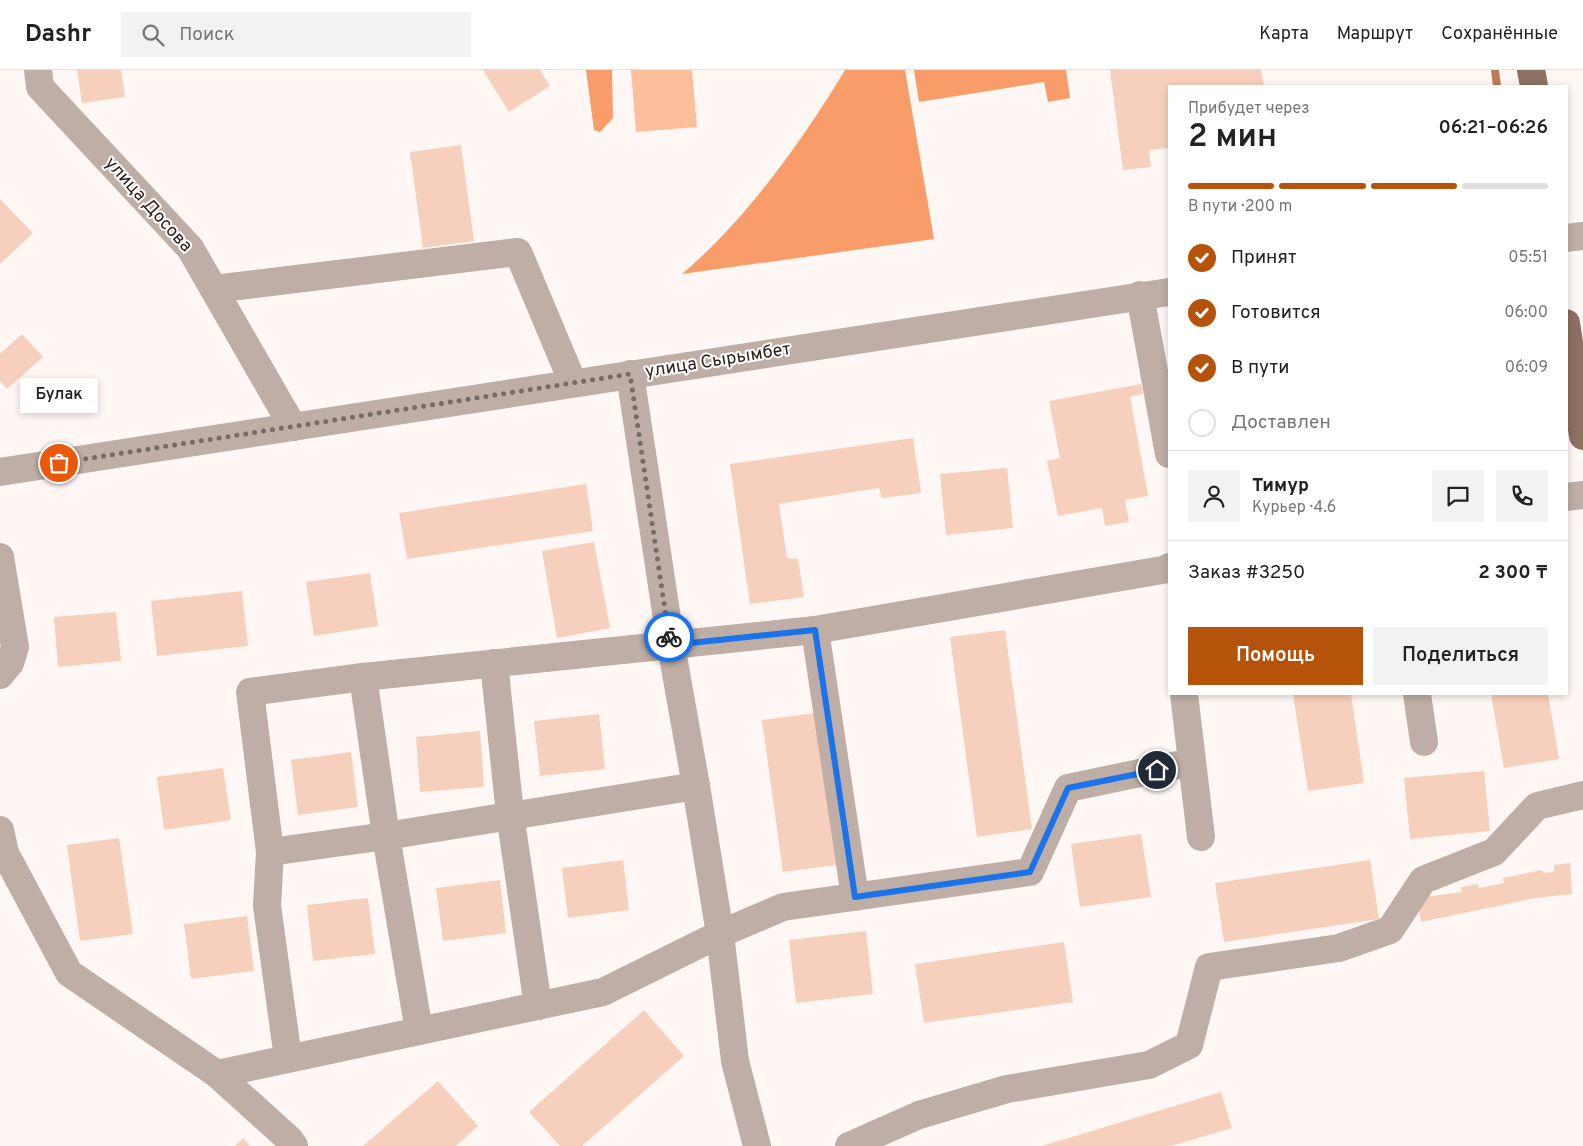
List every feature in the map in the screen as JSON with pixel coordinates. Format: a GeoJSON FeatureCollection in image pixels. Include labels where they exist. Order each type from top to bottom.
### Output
{"type":"FeatureCollection","features":[{"type":"Feature","properties":{"kind":"main road"},"geometry":{"type":"LineString","coordinates":[[1532,70],[1534,85]]}},
{"type":"Feature","properties":{"kind":"main road"},"geometry":{"type":"LineString","coordinates":[[1568,336],[1583,436]]}},
{"type":"Feature","properties":{"kind":"street","name":"улица Досова"},"geometry":{"type":"LineString","coordinates":[[38,70],[40,87],[190,248],[293,426]]}},
{"type":"Feature","properties":{"kind":"street"},"geometry":{"type":"LineString","coordinates":[[1568,238],[1583,236]]}},
{"type":"Feature","properties":{"kind":"street"},"geometry":{"type":"LineString","coordinates":[[214,289],[518,252],[573,383]]}},
{"type":"Feature","properties":{"kind":"street","name":"улица Сырымбет"},"geometry":{"type":"LineString","coordinates":[[0,472],[1168,292]]}},
{"type":"Feature","properties":{"kind":"street"},"geometry":{"type":"LineString","coordinates":[[1140,295],[1168,449]]}},
{"type":"Feature","properties":{"kind":"street"},"geometry":{"type":"LineString","coordinates":[[630,374],[671,645],[720,934],[735,1061],[757,1146]]}},
{"type":"Feature","properties":{"kind":"street"},"geometry":{"type":"LineString","coordinates":[[1568,497],[1583,495]]}},
{"type":"Feature","properties":{"kind":"street"},"geometry":{"type":"LineString","coordinates":[[0,557],[15,647],[10,663],[0,675]]}},
{"type":"Feature","properties":{"kind":"street"},"geometry":{"type":"LineString","coordinates":[[288,1058],[268,906],[270,852],[250,692],[363,677],[815,630],[1168,570]]}},
{"type":"Feature","properties":{"kind":"street"},"geometry":{"type":"LineString","coordinates":[[815,630],[855,897]]}},
{"type":"Feature","properties":{"kind":"street"},"geometry":{"type":"LineString","coordinates":[[494,664],[510,814],[538,1006]]}},
{"type":"Feature","properties":{"kind":"street"},"geometry":{"type":"LineString","coordinates":[[363,677],[386,836],[419,1031]]}},
{"type":"Feature","properties":{"kind":"street"},"geometry":{"type":"LineString","coordinates":[[1184,695],[1201,838]]}},
{"type":"Feature","properties":{"kind":"street"},"geometry":{"type":"LineString","coordinates":[[1417,695],[1424,742]]}},
{"type":"Feature","properties":{"kind":"street"},"geometry":{"type":"LineString","coordinates":[[217,1074],[603,992],[720,934],[783,907],[1030,872],[1068,788],[1192,762]]}},
{"type":"Feature","properties":{"kind":"street"},"geometry":{"type":"LineString","coordinates":[[270,852],[386,836],[510,814],[696,786]]}},
{"type":"Feature","properties":{"kind":"street"},"geometry":{"type":"LineString","coordinates":[[849,1146],[919,1115],[1007,1089],[1150,1065],[1189,1045],[1209,967],[1339,948],[1390,930],[1423,880],[1494,852],[1537,806],[1583,795]]}},
{"type":"Feature","properties":{"kind":"street"},"geometry":{"type":"LineString","coordinates":[[2,848],[68,973],[217,1074],[290,1140],[294,1146]]}},
{"type":"Feature","properties":{"kind":"shaded area"},"geometry":{"type":"Polygon","coordinates":[[[586,70],[612,70],[613,118],[600,132],[594,130],[586,70]]]}},
{"type":"Feature","properties":{"kind":"shaded area"},"geometry":{"type":"Polygon","coordinates":[[[631,70],[692,70],[697,127],[636,132],[631,70]]]}},
{"type":"Feature","properties":{"kind":"shaded area"},"geometry":{"type":"Polygon","coordinates":[[[845,70],[905,70],[934,239],[682,274],[728,230],[771,179],[811,124],[845,70]]]}},
{"type":"Feature","properties":{"kind":"shaded area"},"geometry":{"type":"Polygon","coordinates":[[[914,70],[1066,70],[1070,98],[1048,102],[1044,82],[919,102],[914,70]]]}},
{"type":"Feature","properties":{"kind":"building"},"geometry":{"type":"Polygon","coordinates":[[[77,70],[121,70],[125,97],[82,103],[77,70]]]}},
{"type":"Feature","properties":{"kind":"building"},"geometry":{"type":"Polygon","coordinates":[[[483,70],[540,70],[550,86],[509,112],[483,70]]]}},
{"type":"Feature","properties":{"kind":"building"},"geometry":{"type":"Polygon","coordinates":[[[1110,70],[1261,70],[1264,85],[1168,85],[1168,148],[1149,150],[1151,167],[1123,170],[1110,70]]]}},
{"type":"Feature","properties":{"kind":"building"},"geometry":{"type":"Polygon","coordinates":[[[461,145],[474,241],[423,248],[410,152],[461,145]]]}},
{"type":"Feature","properties":{"kind":"building"},"geometry":{"type":"Polygon","coordinates":[[[0,199],[33,233],[0,264],[0,199]]]}},
{"type":"Feature","properties":{"kind":"building"},"geometry":{"type":"Polygon","coordinates":[[[22,334],[43,357],[7,389],[0,381],[0,354],[22,334]]]}},
{"type":"Feature","properties":{"kind":"building"},"geometry":{"type":"Polygon","coordinates":[[[1141,384],[1143,394],[1130,397],[1148,496],[1125,500],[1129,522],[1105,526],[1102,508],[1058,516],[1047,461],[1060,458],[1049,401],[1141,384]]]}},
{"type":"Feature","properties":{"kind":"building"},"geometry":{"type":"Polygon","coordinates":[[[913,438],[921,493],[882,498],[879,488],[779,504],[787,558],[798,559],[804,597],[750,604],[730,464],[913,438]]]}},
{"type":"Feature","properties":{"kind":"building"},"geometry":{"type":"Polygon","coordinates":[[[1007,468],[1013,528],[946,535],[940,474],[1007,468]]]}},
{"type":"Feature","properties":{"kind":"building"},"geometry":{"type":"Polygon","coordinates":[[[586,484],[593,531],[407,559],[399,513],[586,484]]]}},
{"type":"Feature","properties":{"kind":"building"},"geometry":{"type":"Polygon","coordinates":[[[594,542],[610,628],[557,638],[542,551],[594,542]]]}},
{"type":"Feature","properties":{"kind":"building"},"geometry":{"type":"Polygon","coordinates":[[[370,573],[378,626],[314,636],[306,582],[370,573]]]}},
{"type":"Feature","properties":{"kind":"building"},"geometry":{"type":"Polygon","coordinates":[[[242,591],[248,646],[157,656],[151,601],[242,591]]]}},
{"type":"Feature","properties":{"kind":"building"},"geometry":{"type":"Polygon","coordinates":[[[116,612],[121,661],[58,667],[54,617],[116,612]]]}},
{"type":"Feature","properties":{"kind":"building"},"geometry":{"type":"Polygon","coordinates":[[[1005,630],[1032,829],[977,837],[950,637],[1005,630]]]}},
{"type":"Feature","properties":{"kind":"building"},"geometry":{"type":"Polygon","coordinates":[[[1293,695],[1351,695],[1364,783],[1308,791],[1293,695]]]}},
{"type":"Feature","properties":{"kind":"building"},"geometry":{"type":"Polygon","coordinates":[[[1491,695],[1548,695],[1559,759],[1504,768],[1491,695]]]}},
{"type":"Feature","properties":{"kind":"building"},"geometry":{"type":"Polygon","coordinates":[[[815,713],[836,865],[783,872],[762,720],[815,713]]]}},
{"type":"Feature","properties":{"kind":"building"},"geometry":{"type":"Polygon","coordinates":[[[599,714],[605,769],[540,776],[534,721],[599,714]]]}},
{"type":"Feature","properties":{"kind":"building"},"geometry":{"type":"Polygon","coordinates":[[[480,731],[484,787],[420,792],[416,737],[480,731]]]}},
{"type":"Feature","properties":{"kind":"building"},"geometry":{"type":"Polygon","coordinates":[[[351,752],[358,807],[298,815],[291,760],[351,752]]]}},
{"type":"Feature","properties":{"kind":"building"},"geometry":{"type":"Polygon","coordinates":[[[223,768],[231,820],[164,830],[157,777],[223,768]]]}},
{"type":"Feature","properties":{"kind":"building"},"geometry":{"type":"Polygon","coordinates":[[[1484,771],[1490,831],[1410,839],[1404,778],[1484,771]]]}},
{"type":"Feature","properties":{"kind":"building"},"geometry":{"type":"Polygon","coordinates":[[[1141,834],[1151,897],[1080,907],[1071,844],[1141,834]]]}},
{"type":"Feature","properties":{"kind":"building"},"geometry":{"type":"Polygon","coordinates":[[[119,838],[133,934],[80,941],[67,845],[119,838]]]}},
{"type":"Feature","properties":{"kind":"building"},"geometry":{"type":"Polygon","coordinates":[[[623,860],[629,910],[568,918],[562,868],[623,860]]]}},
{"type":"Feature","properties":{"kind":"building"},"geometry":{"type":"Polygon","coordinates":[[[1370,860],[1379,919],[1224,942],[1215,883],[1370,860]]]}},
{"type":"Feature","properties":{"kind":"building"},"geometry":{"type":"Polygon","coordinates":[[[1570,863],[1572,894],[1535,898],[1421,922],[1417,898],[1462,892],[1461,887],[1478,884],[1479,888],[1504,883],[1503,878],[1542,870],[1543,873],[1554,872],[1554,865],[1570,863]]]}},
{"type":"Feature","properties":{"kind":"building"},"geometry":{"type":"Polygon","coordinates":[[[500,880],[506,933],[443,941],[436,888],[500,880]]]}},
{"type":"Feature","properties":{"kind":"building"},"geometry":{"type":"Polygon","coordinates":[[[368,898],[375,954],[313,961],[307,905],[368,898]]]}},
{"type":"Feature","properties":{"kind":"building"},"geometry":{"type":"Polygon","coordinates":[[[247,916],[254,971],[191,979],[184,924],[247,916]]]}},
{"type":"Feature","properties":{"kind":"building"},"geometry":{"type":"Polygon","coordinates":[[[866,931],[873,994],[796,1003],[789,940],[866,931]]]}},
{"type":"Feature","properties":{"kind":"building"},"geometry":{"type":"Polygon","coordinates":[[[1064,942],[1073,1002],[924,1023],[915,964],[1064,942]]]}},
{"type":"Feature","properties":{"kind":"building"},"geometry":{"type":"Polygon","coordinates":[[[644,1010],[684,1056],[582,1146],[560,1146],[529,1112],[644,1010]]]}},
{"type":"Feature","properties":{"kind":"building"},"geometry":{"type":"Polygon","coordinates":[[[438,1081],[478,1126],[456,1146],[363,1146],[438,1081]]]}},
{"type":"Feature","properties":{"kind":"building"},"geometry":{"type":"Polygon","coordinates":[[[1221,1092],[1232,1128],[1171,1146],[1042,1146],[1221,1092]]]}},
{"type":"Feature","properties":{"kind":"building"},"geometry":{"type":"Polygon","coordinates":[[[243,1138],[250,1146],[235,1146],[243,1138]]]}},
{"type":"Feature","properties":{"kind":"waterway"},"geometry":{"type":"LineString","coordinates":[[1495,70],[1497,85]]}},
{"type":"Feature","properties":{"kind":"way so far"},"geometry":{"type":"LineString","coordinates":[[59,463],[630,374],[669,637]]}},
{"type":"Feature","properties":{"kind":"place","name":"Булак"},"geometry":{"type":"Point","coordinates":[59,463]}},
{"type":"Feature","properties":{"kind":"route"},"geometry":{"type":"LineString","coordinates":[[669,637],[671,645],[815,630],[855,897],[1030,872],[1068,788],[1157,770]]}}]}
